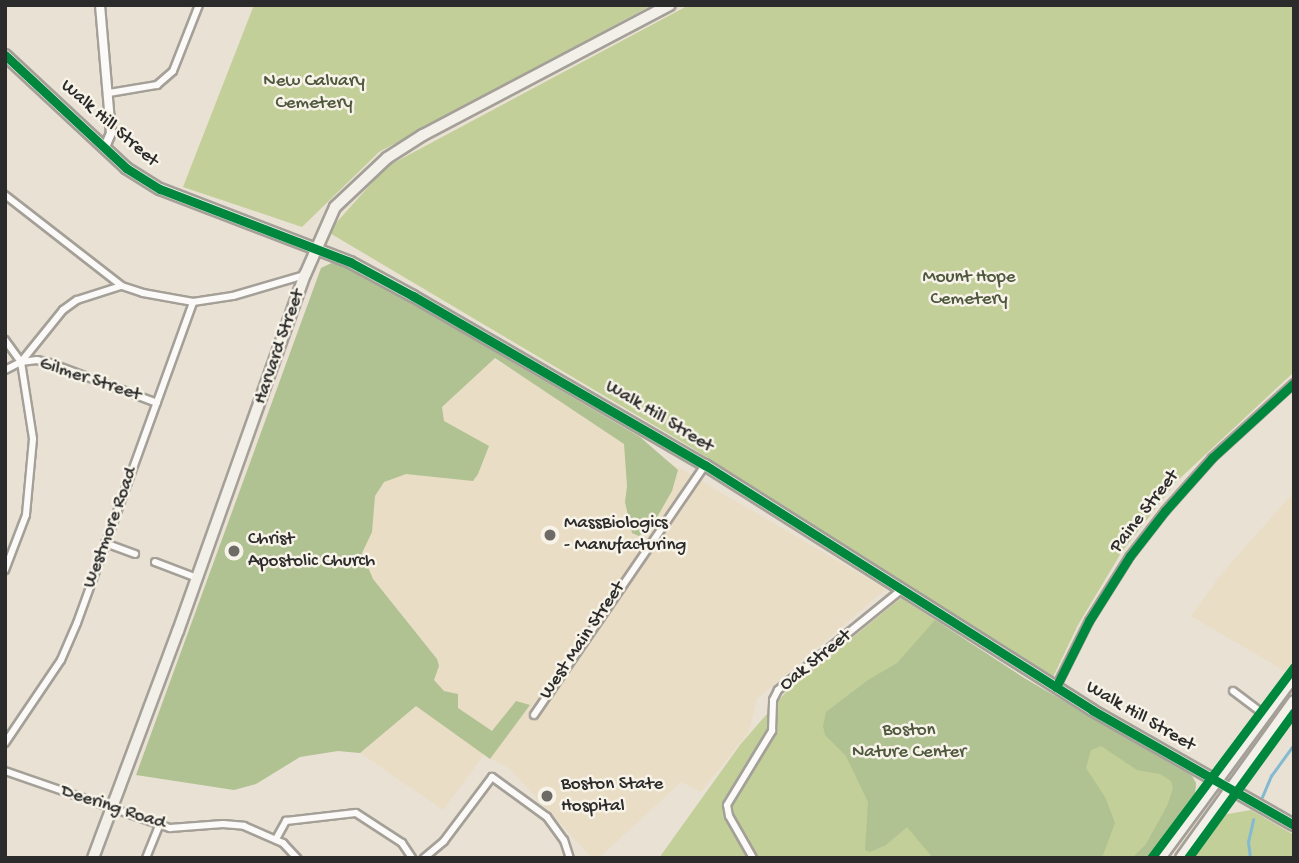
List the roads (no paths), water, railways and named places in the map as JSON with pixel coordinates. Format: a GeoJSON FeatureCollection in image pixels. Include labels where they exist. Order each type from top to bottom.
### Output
{"type":"FeatureCollection","features":[{"type":"Feature","properties":{"kind":"main road","name":"Harvard Street"},"geometry":{"type":"LineString","coordinates":[[93,858],[198,578],[305,275],[335,207],[387,158],[465,112],[670,5]]}},
{"type":"Feature","properties":{"kind":"main road","name":"Walk Hill Street"},"geometry":{"type":"LineString","coordinates":[[5,55],[127,168],[160,189],[350,262],[413,296],[705,465],[1056,687],[1294,825]]}},
{"type":"Feature","properties":{"kind":"main road"},"geometry":{"type":"LineString","coordinates":[[1160,858],[1294,676]]}},
{"type":"Feature","properties":{"kind":"main road"},"geometry":{"type":"LineString","coordinates":[[1181,858],[1294,702]]}},
{"type":"Feature","properties":{"kind":"street"},"geometry":{"type":"LineString","coordinates":[[100,5],[111,134],[104,147]]}},
{"type":"Feature","properties":{"kind":"street"},"geometry":{"type":"LineString","coordinates":[[109,93],[157,85],[173,71],[199,5]]}},
{"type":"Feature","properties":{"kind":"street"},"geometry":{"type":"LineString","coordinates":[[5,195],[122,286],[143,293],[193,302],[233,296],[305,275]]}},
{"type":"Feature","properties":{"kind":"street"},"geometry":{"type":"LineString","coordinates":[[5,370],[21,362],[63,310],[97,292],[122,286]]}},
{"type":"Feature","properties":{"kind":"street","name":"Westmore Road"},"geometry":{"type":"LineString","coordinates":[[5,743],[61,660],[193,302]]}},
{"type":"Feature","properties":{"kind":"street"},"geometry":{"type":"LineString","coordinates":[[5,340],[21,362],[33,439],[26,515],[5,570]]}},
{"type":"Feature","properties":{"kind":"street","name":"Gilmer Street"},"geometry":{"type":"LineString","coordinates":[[21,362],[50,362],[157,403]]}},
{"type":"Feature","properties":{"kind":"street","name":"Paine Street"},"geometry":{"type":"LineString","coordinates":[[1056,687],[1089,621],[1146,535],[1212,458],[1294,383]]}},
{"type":"Feature","properties":{"kind":"street","name":"West Main Street"},"geometry":{"type":"LineString","coordinates":[[534,715],[705,465]]}},
{"type":"Feature","properties":{"kind":"street"},"geometry":{"type":"LineString","coordinates":[[105,543],[135,554]]}},
{"type":"Feature","properties":{"kind":"street"},"geometry":{"type":"LineString","coordinates":[[155,562],[198,578]]}},
{"type":"Feature","properties":{"kind":"street","name":"Oak Street"},"geometry":{"type":"LineString","coordinates":[[753,858],[729,816],[727,805],[772,732],[773,700],[778,690],[901,590]]}},
{"type":"Feature","properties":{"kind":"street"},"geometry":{"type":"LineString","coordinates":[[1233,691],[1265,715]]}},
{"type":"Feature","properties":{"kind":"street","name":"Deering Road"},"geometry":{"type":"LineString","coordinates":[[5,771],[170,828],[233,825],[276,839],[294,852],[297,858]]}},
{"type":"Feature","properties":{"kind":"street"},"geometry":{"type":"LineString","coordinates":[[424,858],[444,841],[492,777],[547,817],[564,840],[570,858]]}},
{"type":"Feature","properties":{"kind":"street"},"geometry":{"type":"LineString","coordinates":[[276,839],[286,821],[356,813],[402,843],[412,858]]}},
{"type":"Feature","properties":{"kind":"street"},"geometry":{"type":"LineString","coordinates":[[146,858],[159,825]]}},
{"type":"Feature","properties":{"kind":"waterway"},"geometry":{"type":"LineString","coordinates":[[1262,797],[1271,776],[1294,744]]}},
{"type":"Feature","properties":{"kind":"waterway"},"geometry":{"type":"LineString","coordinates":[[1250,858],[1248,842],[1253,820]]}},
{"type":"Feature","properties":{"kind":"place","name":"MassBiologics - Manufacturing"},"geometry":{"type":"Point","coordinates":[550,535]}},
{"type":"Feature","properties":{"kind":"place","name":"Christ Apostolic Church"},"geometry":{"type":"Point","coordinates":[234,551]}},
{"type":"Feature","properties":{"kind":"place","name":"Boston State Hospital"},"geometry":{"type":"Point","coordinates":[547,796]}},
{"type":"Feature","properties":{"kind":"park label","name":"New Calvary Cemetery"},"geometry":{"type":"Point","coordinates":[314,93]}},
{"type":"Feature","properties":{"kind":"park label","name":"Mount Hope Cemetery"},"geometry":{"type":"Point","coordinates":[969,289]}},
{"type":"Feature","properties":{"kind":"park label","name":"Boston Nature Center"},"geometry":{"type":"Point","coordinates":[909,742]}}]}
